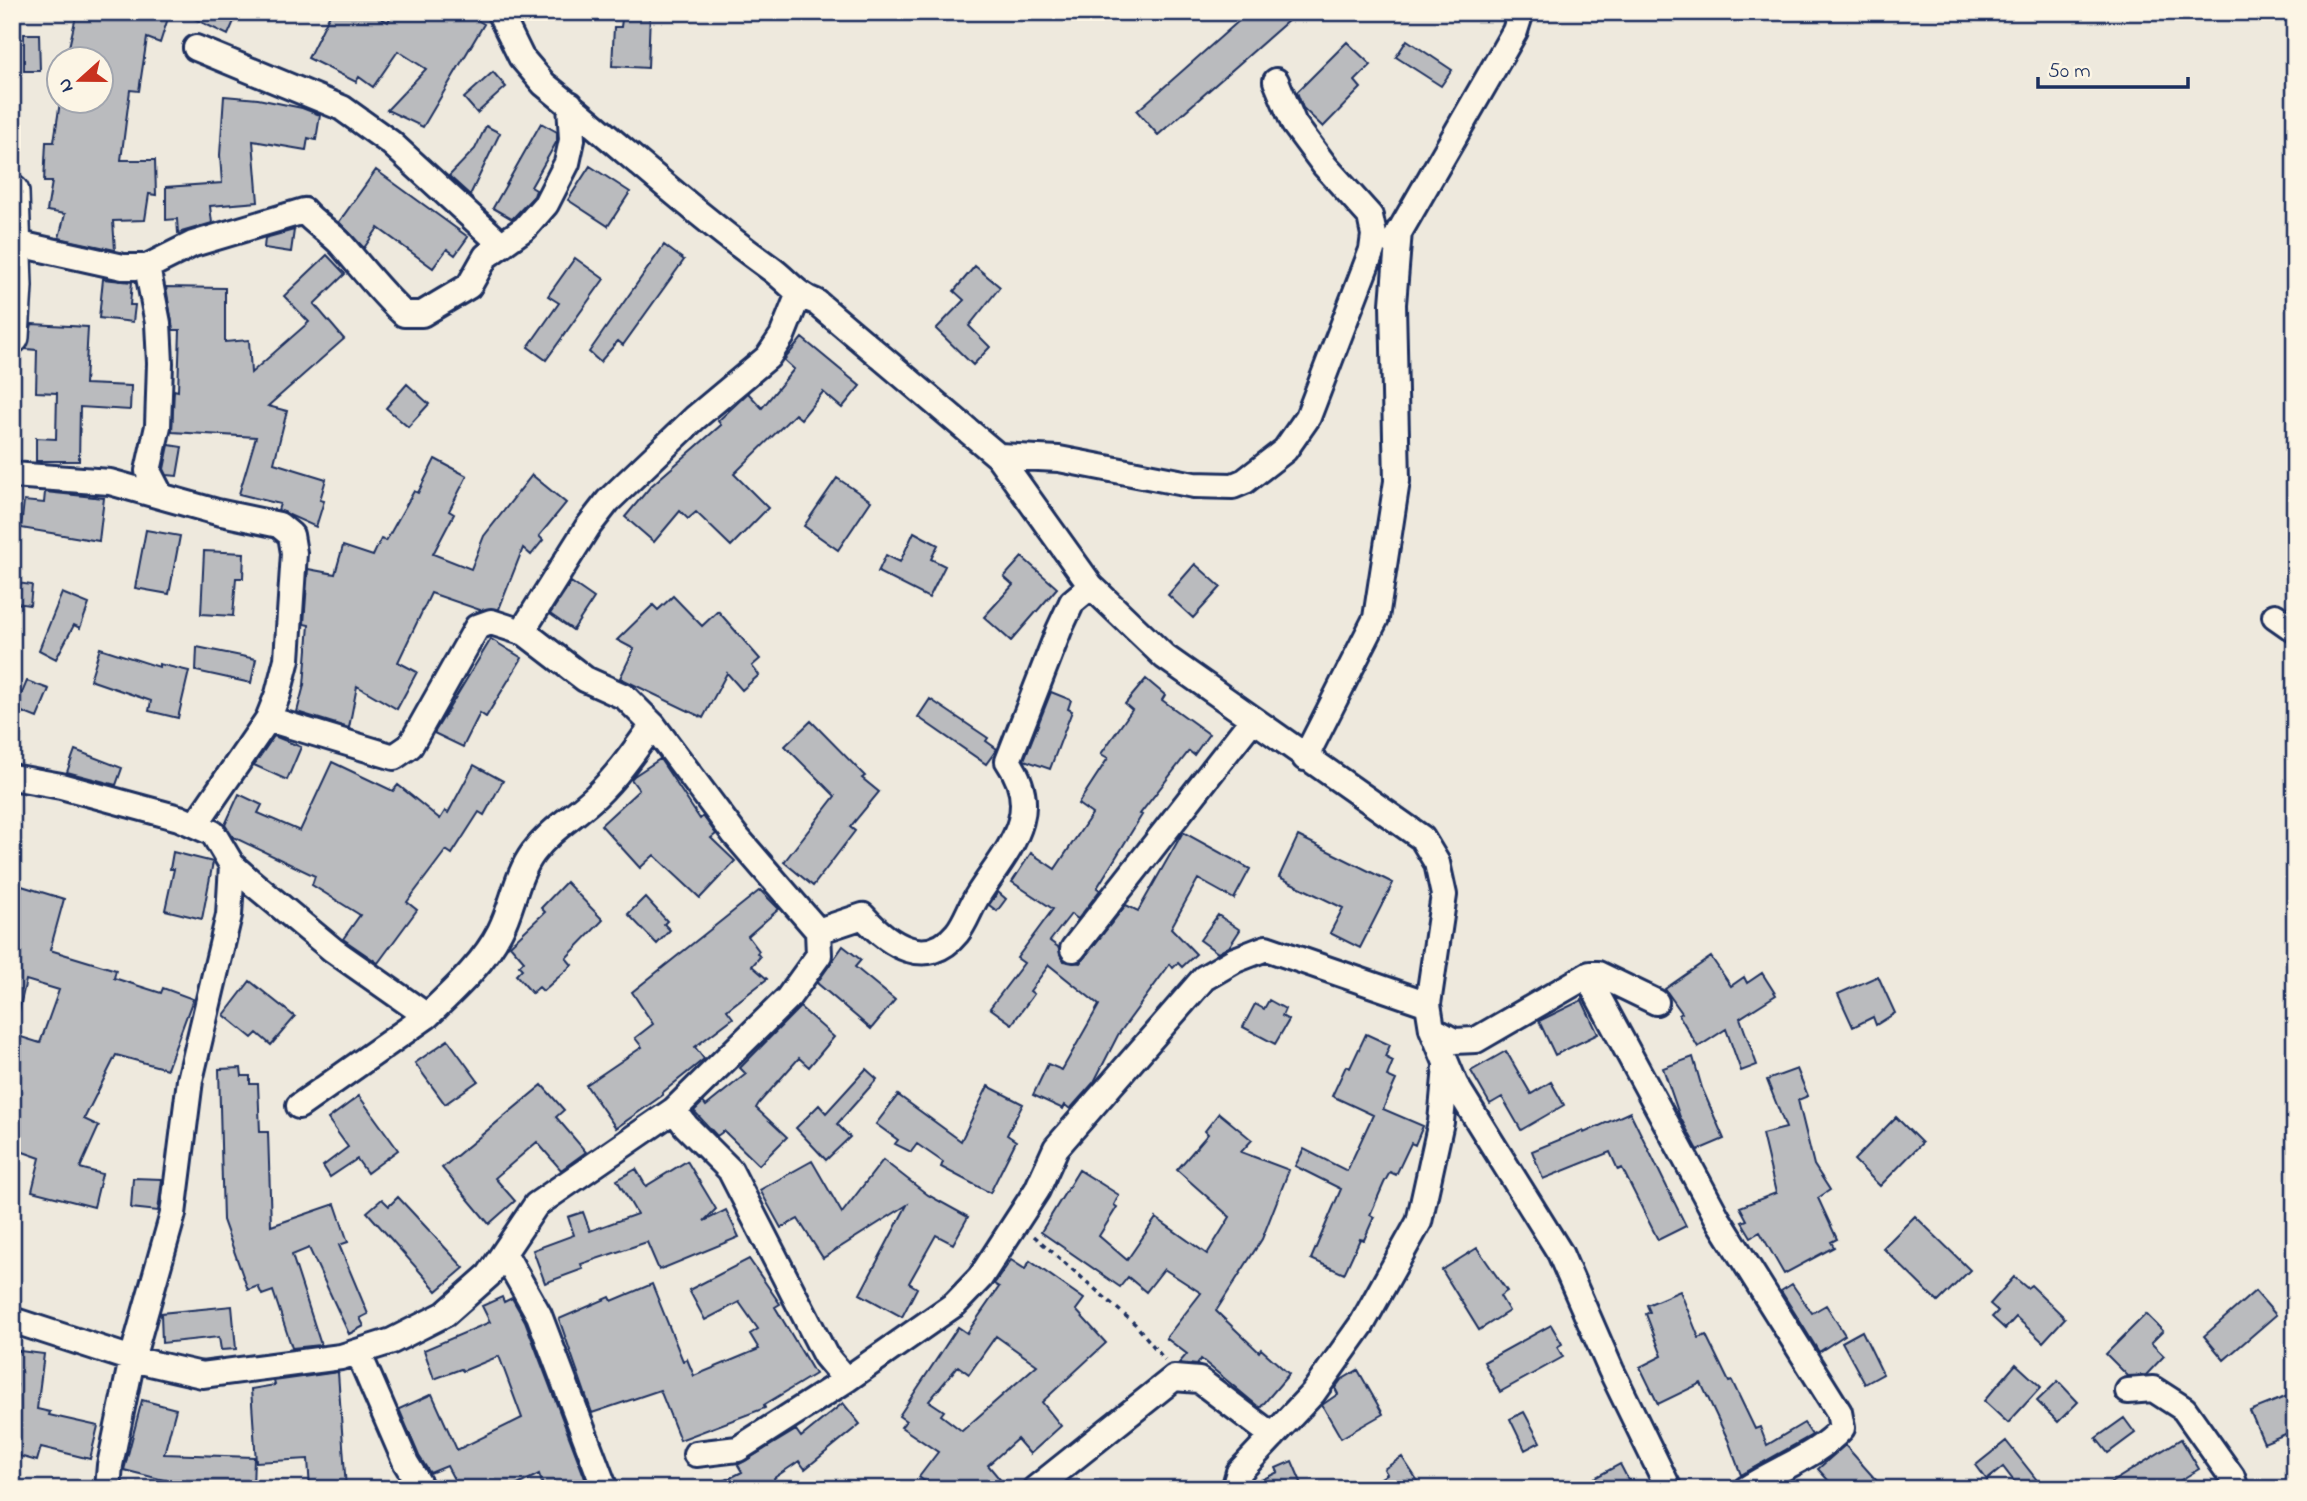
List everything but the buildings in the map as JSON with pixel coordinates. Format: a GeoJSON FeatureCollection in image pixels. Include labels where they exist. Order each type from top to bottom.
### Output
{"type":"FeatureCollection","features":[{"type":"Feature","properties":{"kind":"street"},"geometry":{"type":"LineString","coordinates":[[499,12],[521,57],[544,84],[714,227],[788,281],[798,296],[816,302],[998,456],[1091,586],[1165,657],[1422,838],[1437,863],[1444,895],[1428,1004],[1432,1029],[1455,1084],[1560,1253],[1611,1370],[1669,1489]]}},
{"type":"Feature","properties":{"kind":"street"},"geometry":{"type":"LineString","coordinates":[[1318,390],[1347,348],[1398,231],[1439,168],[1515,31],[1521,12]]}},
{"type":"Feature","properties":{"kind":"street"},"geometry":{"type":"LineString","coordinates":[[196,48],[342,108],[391,143],[502,245]]}},
{"type":"Feature","properties":{"kind":"street"},"geometry":{"type":"LineString","coordinates":[[998,456],[1059,459],[1194,485],[1233,486],[1245,481],[1297,437],[1372,250],[1374,225],[1370,216],[1325,166],[1294,124],[1276,81]]}},
{"type":"Feature","properties":{"kind":"street"},"geometry":{"type":"LineString","coordinates":[[15,243],[122,267],[147,267],[192,244],[304,211],[324,232],[338,241],[376,289],[404,314],[422,314],[469,286],[486,256],[525,228],[546,204],[562,173],[572,140],[570,104]]}},
{"type":"Feature","properties":{"kind":"street"},"geometry":{"type":"LineString","coordinates":[[12,192],[15,243],[12,337]]}},
{"type":"Feature","properties":{"kind":"street"},"geometry":{"type":"LineString","coordinates":[[1305,758],[1376,618],[1397,481],[1393,304],[1398,231]]}},
{"type":"Feature","properties":{"kind":"street"},"geometry":{"type":"LineString","coordinates":[[147,267],[158,323],[160,363],[158,426],[148,471],[161,496]]}},
{"type":"Feature","properties":{"kind":"street"},"geometry":{"type":"LineString","coordinates":[[525,633],[528,622],[608,501],[695,418],[768,357],[782,336],[798,296]]}},
{"type":"Feature","properties":{"kind":"street"},"geometry":{"type":"LineString","coordinates":[[123,485],[148,471]]}},
{"type":"Feature","properties":{"kind":"street"},"geometry":{"type":"LineString","coordinates":[[12,475],[86,478],[123,485],[279,525],[291,535],[294,553],[287,659],[268,719],[195,825]]}},
{"type":"Feature","properties":{"kind":"street"},"geometry":{"type":"LineString","coordinates":[[818,931],[863,916],[876,930],[897,945],[919,953],[940,950],[958,932],[1019,833],[1024,807],[1019,777],[1008,761],[1059,629],[1072,602],[1091,586]]}},
{"type":"Feature","properties":{"kind":"street"},"geometry":{"type":"LineString","coordinates":[[12,1321],[132,1359],[202,1375],[224,1374],[358,1352],[391,1342],[444,1314],[489,1275],[536,1205],[674,1110],[788,998],[819,955],[818,931],[735,835],[653,725],[625,697],[585,679],[525,633],[491,622],[477,627],[410,746],[394,757],[268,719]]}},
{"type":"Feature","properties":{"kind":"street"},"geometry":{"type":"LineString","coordinates":[[1073,949],[1252,720]]}},
{"type":"Feature","properties":{"kind":"street"},"geometry":{"type":"LineString","coordinates":[[299,1106],[427,1016],[491,947],[508,915],[521,872],[534,851],[557,826],[579,811],[610,781],[653,725]]}},
{"type":"Feature","properties":{"kind":"street"},"geometry":{"type":"LineString","coordinates":[[12,777],[61,786],[179,818],[217,837],[232,865],[333,950],[427,1016]]}},
{"type":"Feature","properties":{"kind":"street"},"geometry":{"type":"LineString","coordinates":[[108,1489],[110,1465],[132,1359],[173,1214],[190,1080],[229,915],[232,865]]}},
{"type":"Feature","properties":{"kind":"street"},"geometry":{"type":"LineString","coordinates":[[696,1454],[738,1449],[846,1380],[955,1304],[980,1278],[1015,1220],[1037,1191],[1056,1148],[1204,978],[1235,960],[1266,948],[1428,1004]]}},
{"type":"Feature","properties":{"kind":"street"},"geometry":{"type":"LineString","coordinates":[[1432,1029],[1454,1041],[1476,1040],[1587,976],[1598,974],[1656,1002]]}},
{"type":"Feature","properties":{"kind":"street"},"geometry":{"type":"LineString","coordinates":[[1587,976],[1718,1219],[1839,1412],[1842,1428],[1827,1446],[1776,1470],[1746,1489]]}},
{"type":"Feature","properties":{"kind":"street"},"geometry":{"type":"LineString","coordinates":[[1234,1489],[1239,1472],[1313,1394],[1362,1324],[1419,1222],[1441,1122],[1446,1062]]}},
{"type":"Feature","properties":{"kind":"street"},"geometry":{"type":"LineString","coordinates":[[674,1110],[686,1126],[730,1170],[825,1355],[846,1380]]}},
{"type":"Feature","properties":{"kind":"street"},"geometry":{"type":"LineString","coordinates":[[503,1253],[539,1315],[604,1489]]}},
{"type":"Feature","properties":{"kind":"street"},"geometry":{"type":"LineString","coordinates":[[358,1352],[406,1463],[422,1489]]}},
{"type":"Feature","properties":{"kind":"street"},"geometry":{"type":"LineString","coordinates":[[1035,1489],[1174,1378],[1199,1380],[1273,1436]]}},
{"type":"Feature","properties":{"kind":"street"},"geometry":{"type":"LineString","coordinates":[[2128,1391],[2154,1389],[2184,1409],[2232,1477],[2236,1489]]}},
{"type":"Feature","properties":{"kind":"path"},"geometry":{"type":"LineString","coordinates":[[1015,1220],[1135,1324],[1159,1350],[1174,1378]]}}]}
